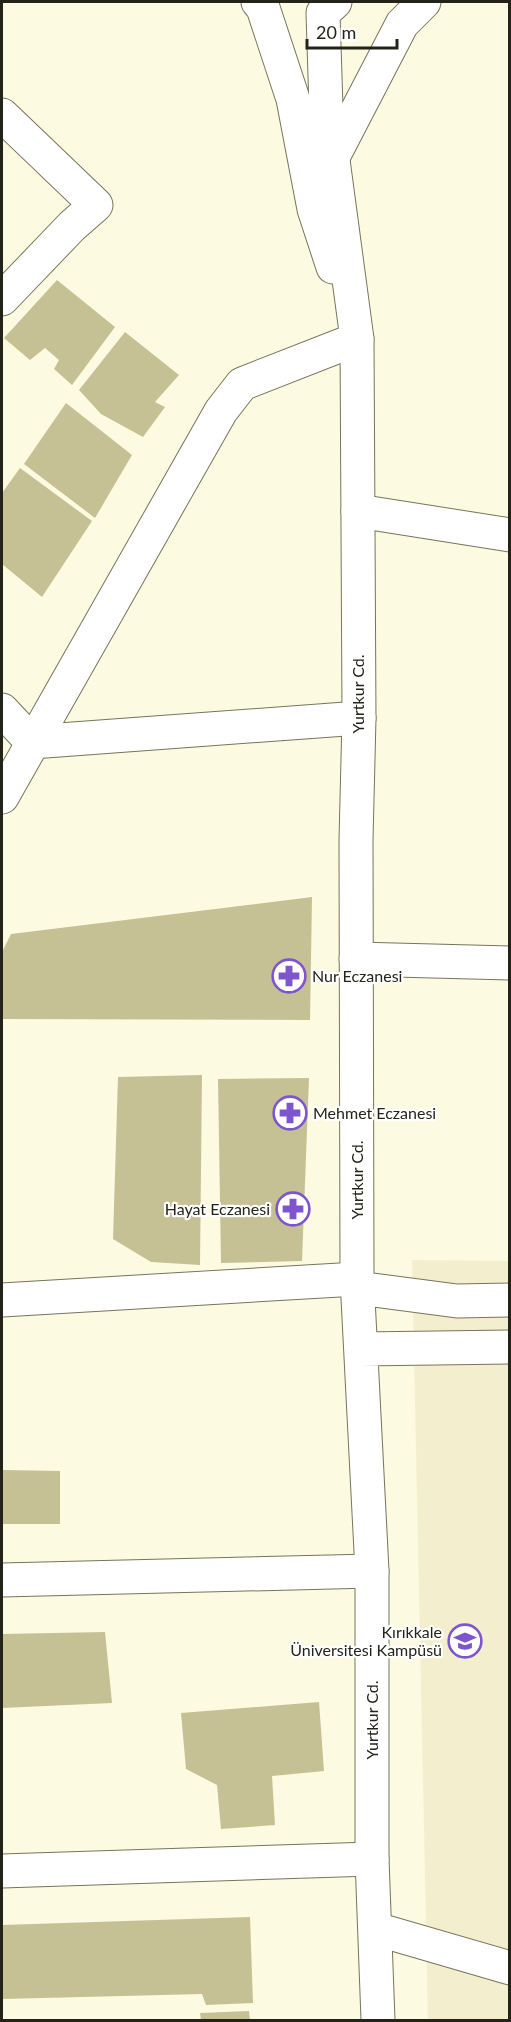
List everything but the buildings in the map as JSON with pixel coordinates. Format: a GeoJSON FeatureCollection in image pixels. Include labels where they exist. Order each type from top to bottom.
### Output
{"type":"FeatureCollection","features":[{"type":"Feature","properties":{"kind":"main road"},"geometry":{"type":"LineString","coordinates":[[258,2],[263,8],[293,99],[314,209],[357,339]]}},
{"type":"Feature","properties":{"kind":"main road"},"geometry":{"type":"LineString","coordinates":[[335,2],[324,13],[326,108],[357,339]]}},
{"type":"Feature","properties":{"kind":"main road"},"geometry":{"type":"LineString","coordinates":[[333,157],[402,24],[424,2]]}},
{"type":"Feature","properties":{"kind":"main road"},"geometry":{"type":"LineString","coordinates":[[2,115],[96,205],[72,226],[2,299]]}},
{"type":"Feature","properties":{"kind":"main road"},"geometry":{"type":"LineString","coordinates":[[2,797],[221,411],[242,384],[357,339]]}},
{"type":"Feature","properties":{"kind":"main road","name":"Yurtkur Cd."},"geometry":{"type":"LineString","coordinates":[[357,339],[359,718],[356,840],[357,1283],[372,1571],[372,1859],[378,2020]]}},
{"type":"Feature","properties":{"kind":"main road"},"geometry":{"type":"LineString","coordinates":[[358,511],[510,535]]}},
{"type":"Feature","properties":{"kind":"main road"},"geometry":{"type":"LineString","coordinates":[[2,710],[32,742]]}},
{"type":"Feature","properties":{"kind":"main road"},"geometry":{"type":"LineString","coordinates":[[32,742],[359,718]]}},
{"type":"Feature","properties":{"kind":"main road"},"geometry":{"type":"LineString","coordinates":[[356,958],[510,963]]}},
{"type":"Feature","properties":{"kind":"main road"},"geometry":{"type":"LineString","coordinates":[[2,1300],[357,1283],[457,1301],[510,1300]]}},
{"type":"Feature","properties":{"kind":"main road"},"geometry":{"type":"LineString","coordinates":[[361,1349],[510,1347]]}},
{"type":"Feature","properties":{"kind":"main road"},"geometry":{"type":"LineString","coordinates":[[2,1580],[372,1571]]}},
{"type":"Feature","properties":{"kind":"main road"},"geometry":{"type":"LineString","coordinates":[[2,1871],[372,1859]]}},
{"type":"Feature","properties":{"kind":"main road"},"geometry":{"type":"LineString","coordinates":[[376,1929],[510,1968]]}},
{"type":"Feature","properties":{"kind":"shaded area","name":"Kırıkkale Üniversitesi Kampüsü"},"geometry":{"type":"Polygon","coordinates":[[[412,1260],[509,1261],[509,2020],[428,2020],[412,1260]]]}},
{"type":"Feature","properties":{"kind":"place","name":"Nur Eczanesi"},"geometry":{"type":"Point","coordinates":[289,976]}},
{"type":"Feature","properties":{"kind":"place","name":"Mehmet Eczanesi"},"geometry":{"type":"Point","coordinates":[290,1113]}},
{"type":"Feature","properties":{"kind":"place","name":"Hayat Eczanesi"},"geometry":{"type":"Point","coordinates":[293,1209]}},
{"type":"Feature","properties":{"kind":"place","name":"Kırıkkale Üniversitesi Kampüsü"},"geometry":{"type":"Point","coordinates":[465,1641]}}]}
